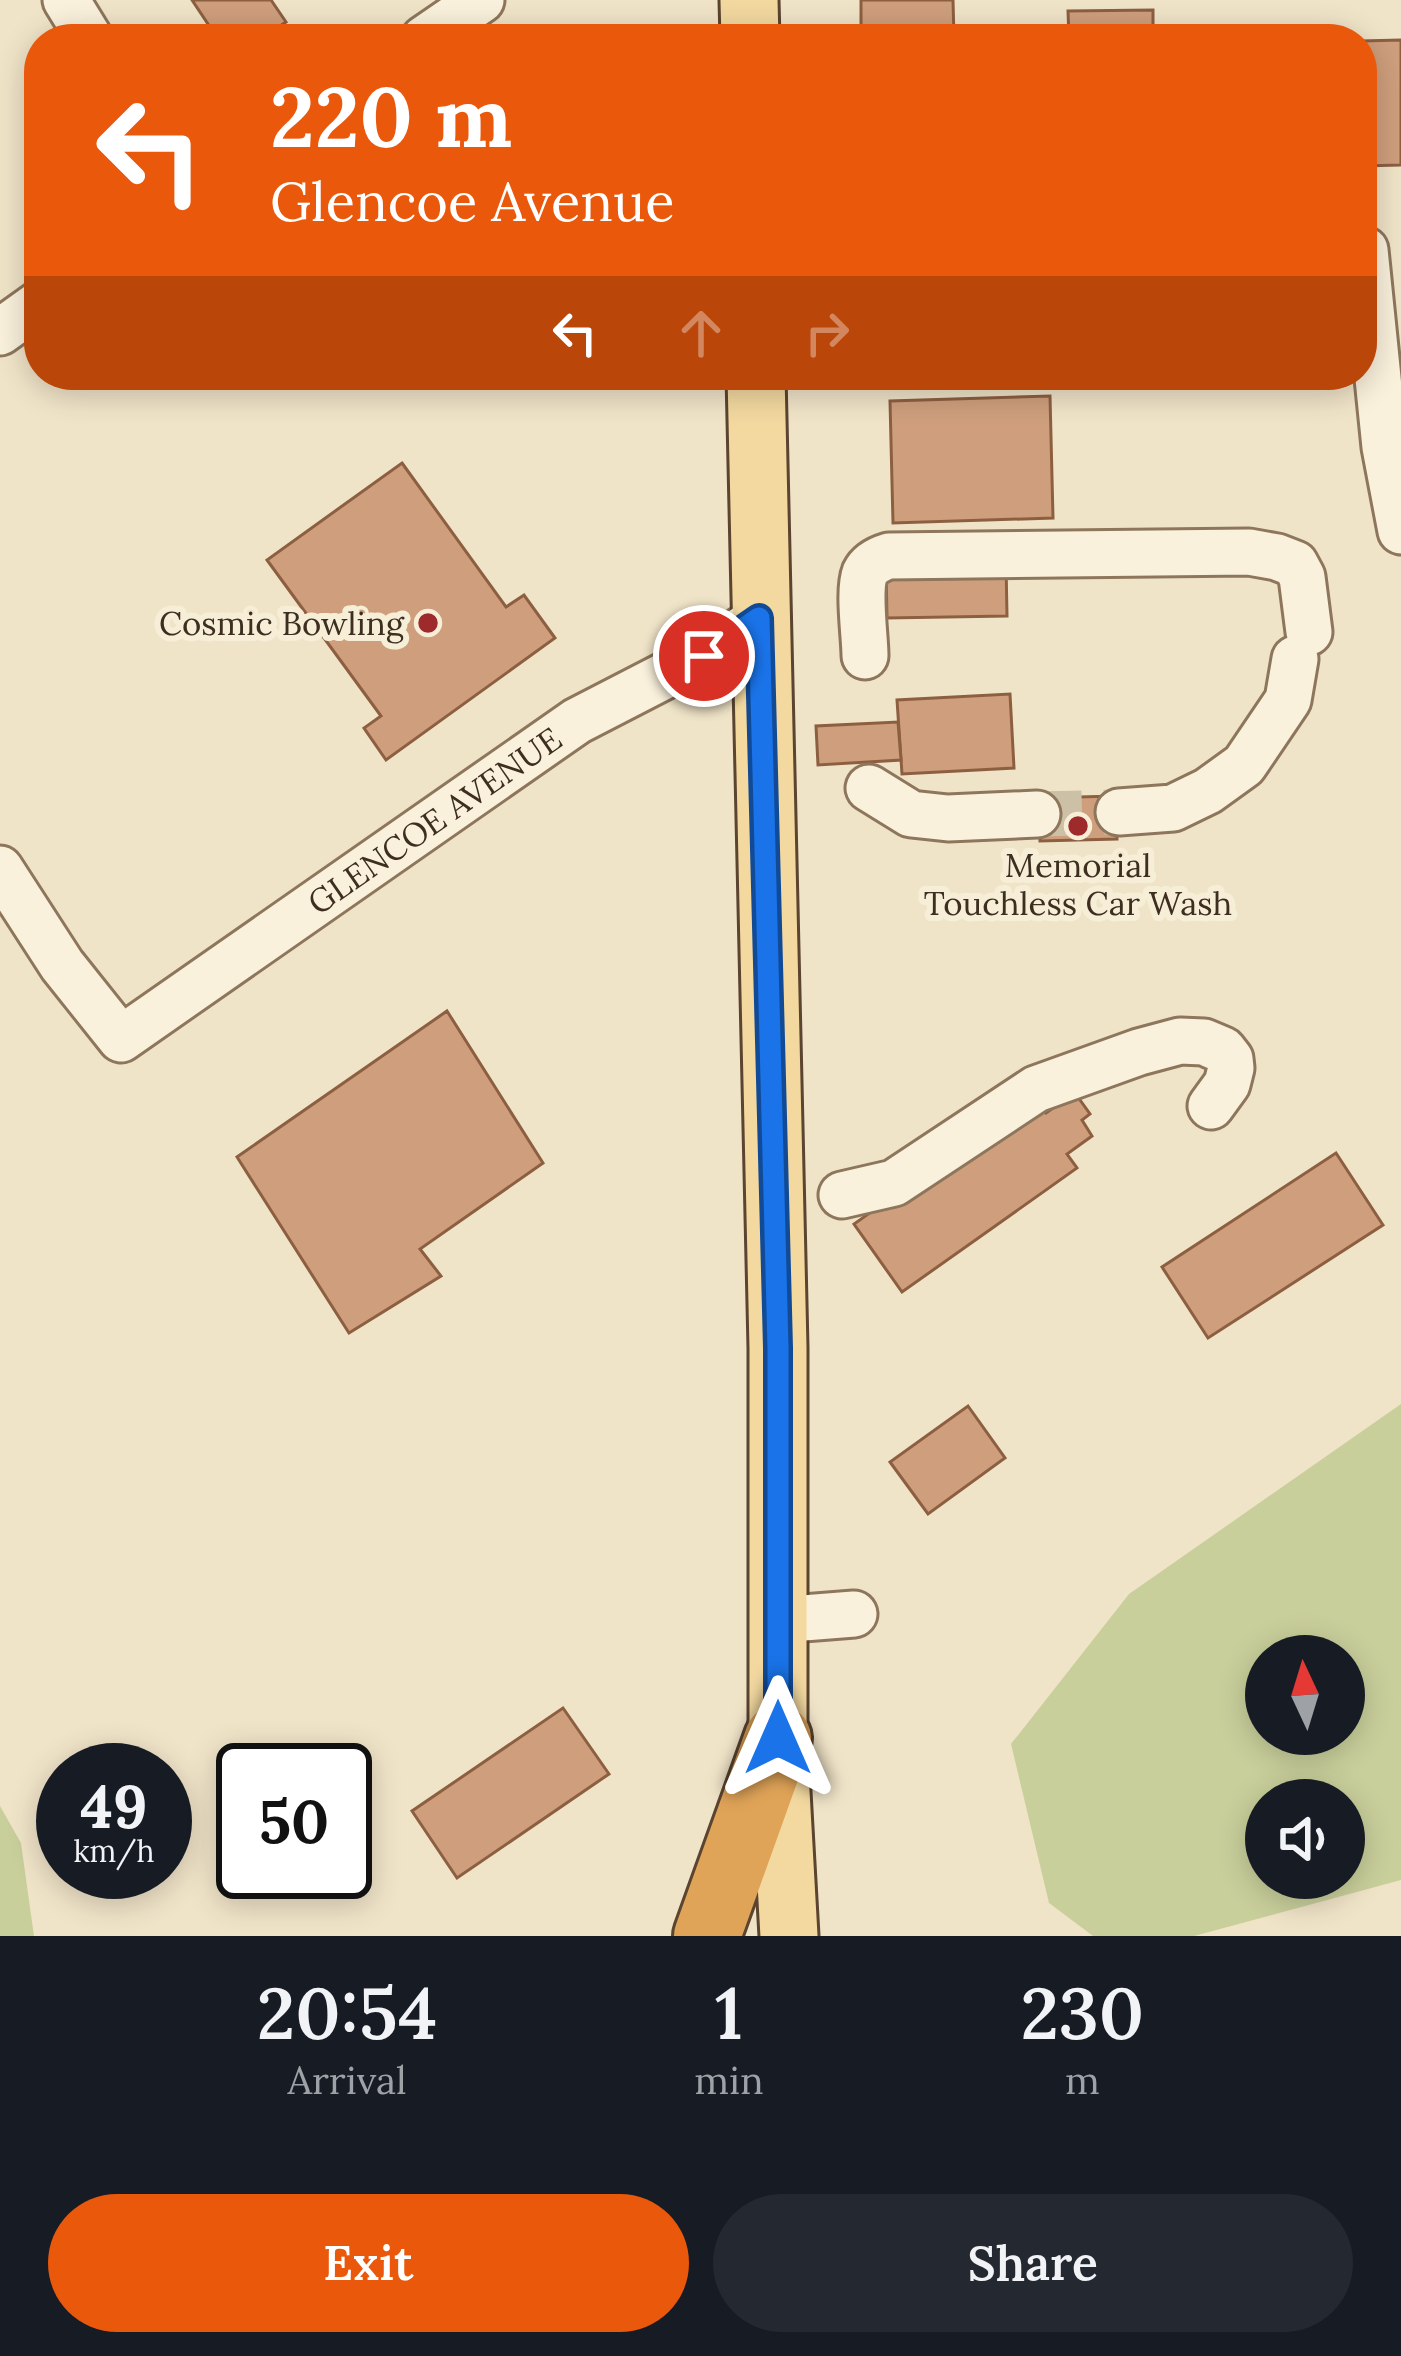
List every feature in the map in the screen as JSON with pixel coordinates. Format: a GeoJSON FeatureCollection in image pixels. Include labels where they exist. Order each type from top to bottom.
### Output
{"type":"FeatureCollection","features":[{"type":"Feature","properties":{"kind":"highway"},"geometry":{"type":"LineString","coordinates":[[706,1936],[778,1738]]}},
{"type":"Feature","properties":{"kind":"main road"},"geometry":{"type":"LineString","coordinates":[[756,390],[778,1324],[778,1738],[789,1936]]}},
{"type":"Feature","properties":{"kind":"street"},"geometry":{"type":"LineString","coordinates":[[446,24],[482,0]]}},
{"type":"Feature","properties":{"kind":"street"},"geometry":{"type":"LineString","coordinates":[[1377,272],[1385,447],[1401,532]]}},
{"type":"Feature","properties":{"kind":"street"},"geometry":{"type":"LineString","coordinates":[[865,656],[863,584],[876,560],[889,556],[1250,552],[1295,564],[1302,577],[1302,646],[1288,700],[1261,743],[1244,765],[1173,808],[1119,812]]}},
{"type":"Feature","properties":{"kind":"street","name":"GLENCOE AVENUE"},"geometry":{"type":"LineString","coordinates":[[0,869],[62,965],[121,1039],[577,721],[704,656],[759,618]]}},
{"type":"Feature","properties":{"kind":"street"},"geometry":{"type":"LineString","coordinates":[[869,788],[911,814],[948,818],[1037,814]]}},
{"type":"Feature","properties":{"kind":"street"},"geometry":{"type":"LineString","coordinates":[[842,1196],[903,1178],[1036,1089],[1180,1041],[1204,1042],[1230,1059],[1227,1084],[1211,1106]]}},
{"type":"Feature","properties":{"kind":"street"},"geometry":{"type":"LineString","coordinates":[[778,1620],[854,1614]]}},
{"type":"Feature","properties":{"kind":"green space"},"geometry":{"type":"Polygon","coordinates":[[[1401,1404],[1401,1880],[1365,1890],[1365,1779],[1245,1779],[1245,1899],[1331,1899],[1194,1936],[1093,1936],[1049,1903],[1011,1744],[1129,1594],[1401,1404]]]}},
{"type":"Feature","properties":{"kind":"green space"},"geometry":{"type":"Polygon","coordinates":[[[0,1806],[21,1843],[34,1936],[0,1936],[0,1806]]]}},
{"type":"Feature","properties":{"kind":"building"},"geometry":{"type":"Polygon","coordinates":[[[192,0],[271,0],[286,22],[283,24],[208,24],[192,0]]]}},
{"type":"Feature","properties":{"kind":"building"},"geometry":{"type":"Polygon","coordinates":[[[861,0],[953,0],[954,24],[861,24],[861,0]]]}},
{"type":"Feature","properties":{"kind":"building"},"geometry":{"type":"Polygon","coordinates":[[[1153,10],[1153,24],[1068,24],[1068,11],[1153,10]]]}},
{"type":"Feature","properties":{"kind":"building"},"geometry":{"type":"Polygon","coordinates":[[[1401,40],[1401,165],[1377,166],[1377,41],[1401,40]]]}},
{"type":"Feature","properties":{"kind":"building"},"geometry":{"type":"Polygon","coordinates":[[[1050,396],[1053,518],[893,523],[890,401],[1050,396]]]}},
{"type":"Feature","properties":{"kind":"building","name":"Cosmic Bowling"},"geometry":{"type":"Polygon","coordinates":[[[402,463],[506,607],[524,595],[555,638],[386,760],[364,728],[381,716],[267,560],[402,463]]]}},
{"type":"Feature","properties":{"kind":"building"},"geometry":{"type":"Polygon","coordinates":[[[1006,563],[1007,616],[887,618],[886,566],[1006,563]]]}},
{"type":"Feature","properties":{"kind":"building"},"geometry":{"type":"Polygon","coordinates":[[[1010,694],[1014,768],[902,774],[897,700],[1010,694]]]}},
{"type":"Feature","properties":{"kind":"building"},"geometry":{"type":"Polygon","coordinates":[[[898,722],[901,760],[818,765],[816,726],[898,722]]]}},
{"type":"Feature","properties":{"kind":"building","name":"Memorial Touchless Car Wash"},"geometry":{"type":"Polygon","coordinates":[[[1116,796],[1117,839],[1040,841],[1039,798],[1116,796]]]}},
{"type":"Feature","properties":{"kind":"building"},"geometry":{"type":"Polygon","coordinates":[[[447,1011],[543,1163],[420,1249],[441,1276],[349,1333],[237,1157],[447,1011]]]}},
{"type":"Feature","properties":{"kind":"building"},"geometry":{"type":"Polygon","coordinates":[[[1075,1093],[1090,1114],[1082,1120],[1092,1136],[1067,1154],[1077,1168],[902,1292],[854,1224],[1034,1097],[1046,1113],[1075,1093]]]}},
{"type":"Feature","properties":{"kind":"building"},"geometry":{"type":"Polygon","coordinates":[[[1336,1153],[1383,1225],[1208,1338],[1162,1267],[1336,1153]]]}},
{"type":"Feature","properties":{"kind":"building"},"geometry":{"type":"Polygon","coordinates":[[[968,1406],[1005,1458],[928,1514],[890,1462],[968,1406]]]}},
{"type":"Feature","properties":{"kind":"building"},"geometry":{"type":"Polygon","coordinates":[[[563,1708],[609,1774],[457,1878],[412,1811],[563,1708]]]}},
{"type":"Feature","properties":{"kind":"tunnel"},"geometry":{"type":"LineString","coordinates":[[1037,814],[1119,812]]}},
{"type":"Feature","properties":{"kind":"place","name":"Cosmic Bowling"},"geometry":{"type":"Point","coordinates":[428,623]}},
{"type":"Feature","properties":{"kind":"place","name":"Memorial Touchless Car Wash"},"geometry":{"type":"Point","coordinates":[1078,826]}},
{"type":"Feature","properties":{"kind":"route"},"geometry":{"type":"LineString","coordinates":[[704,656],[759,618],[778,1348],[778,1738]]}}]}
